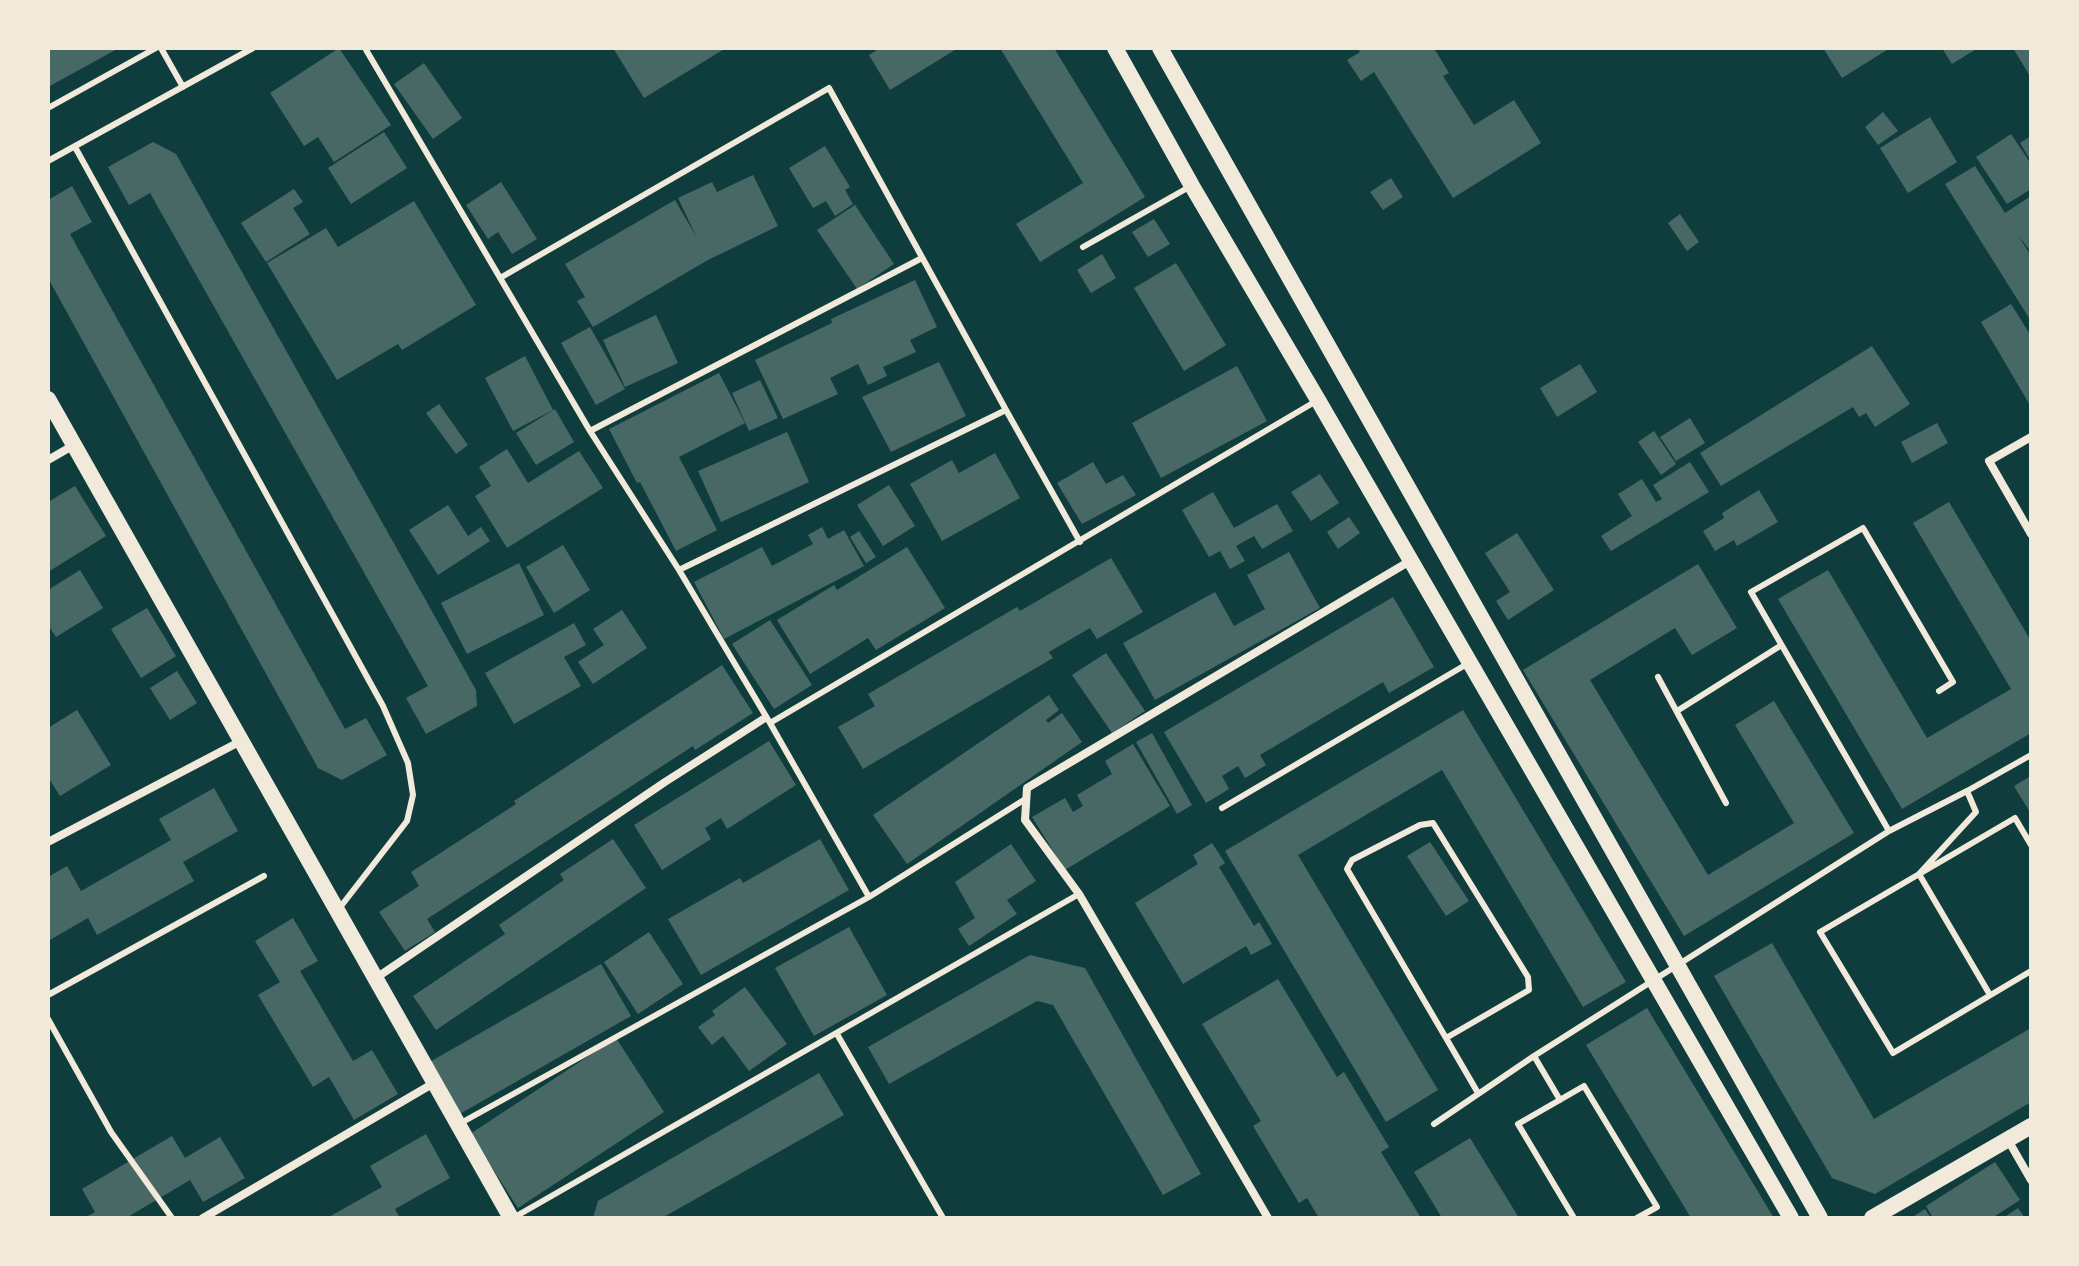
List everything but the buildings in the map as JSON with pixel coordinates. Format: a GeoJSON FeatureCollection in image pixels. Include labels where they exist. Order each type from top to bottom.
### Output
{"type":"FeatureCollection","features":[{"type":"Feature","properties":{"kind":"main road"},"geometry":{"type":"LineString","coordinates":[[1115,48],[1791,1218]]}},
{"type":"Feature","properties":{"kind":"main road"},"geometry":{"type":"LineString","coordinates":[[1160,48],[1820,1218]]}},
{"type":"Feature","properties":{"kind":"main road"},"geometry":{"type":"LineString","coordinates":[[48,399],[512,1218]]}},
{"type":"Feature","properties":{"kind":"main road"},"geometry":{"type":"LineString","coordinates":[[1872,1218],[2031,1126]]}},
{"type":"Feature","properties":{"kind":"street"},"geometry":{"type":"LineString","coordinates":[[2031,437],[1989,461],[2031,534]]}},
{"type":"Feature","properties":{"kind":"street"},"geometry":{"type":"LineString","coordinates":[[48,460],[74,445]]}},
{"type":"Feature","properties":{"kind":"street"},"geometry":{"type":"LineString","coordinates":[[1268,1218],[1079,894],[1025,820],[1027,788],[1410,561]]}},
{"type":"Feature","properties":{"kind":"street"},"geometry":{"type":"LineString","coordinates":[[376,979],[665,782],[767,720]]}},
{"type":"Feature","properties":{"kind":"street"},"geometry":{"type":"LineString","coordinates":[[48,842],[241,741]]}},
{"type":"Feature","properties":{"kind":"street"},"geometry":{"type":"LineString","coordinates":[[203,1218],[434,1082]]}},
{"type":"Feature","properties":{"kind":"street"},"geometry":{"type":"LineString","coordinates":[[2007,1140],[2031,1180]]}},
{"type":"Feature","properties":{"kind":"lane"},"geometry":{"type":"LineString","coordinates":[[48,108],[159,48],[183,87]]}},
{"type":"Feature","properties":{"kind":"lane"},"geometry":{"type":"LineString","coordinates":[[48,161],[253,48]]}},
{"type":"Feature","properties":{"kind":"lane"},"geometry":{"type":"LineString","coordinates":[[365,48],[590,431],[679,570],[869,897]]}},
{"type":"Feature","properties":{"kind":"lane"},"geometry":{"type":"LineString","coordinates":[[500,278],[829,88],[1080,542]]}},
{"type":"Feature","properties":{"kind":"lane"},"geometry":{"type":"LineString","coordinates":[[75,147],[383,706],[408,763],[413,795],[407,821],[337,911]]}},
{"type":"Feature","properties":{"kind":"lane"},"geometry":{"type":"LineString","coordinates":[[1083,247],[1192,186]]}},
{"type":"Feature","properties":{"kind":"lane"},"geometry":{"type":"LineString","coordinates":[[590,431],[922,258]]}},
{"type":"Feature","properties":{"kind":"lane"},"geometry":{"type":"LineString","coordinates":[[767,720],[1080,542],[1318,400]]}},
{"type":"Feature","properties":{"kind":"lane"},"geometry":{"type":"LineString","coordinates":[[679,570],[1006,410]]}},
{"type":"Feature","properties":{"kind":"lane"},"geometry":{"type":"LineString","coordinates":[[1889,831],[1751,592],[1863,528],[1953,682],[1939,691]]}},
{"type":"Feature","properties":{"kind":"lane"},"geometry":{"type":"LineString","coordinates":[[1677,711],[1780,646]]}},
{"type":"Feature","properties":{"kind":"lane"},"geometry":{"type":"LineString","coordinates":[[1222,808],[1469,662]]}},
{"type":"Feature","properties":{"kind":"lane"},"geometry":{"type":"LineString","coordinates":[[1658,677],[1726,803]]}},
{"type":"Feature","properties":{"kind":"lane"},"geometry":{"type":"LineString","coordinates":[[1434,1124],[1534,1056],[1889,831],[2031,755]]}},
{"type":"Feature","properties":{"kind":"lane"},"geometry":{"type":"LineString","coordinates":[[1919,874],[1976,812],[1967,791]]}},
{"type":"Feature","properties":{"kind":"lane"},"geometry":{"type":"LineString","coordinates":[[458,1125],[869,897],[1027,798]]}},
{"type":"Feature","properties":{"kind":"lane"},"geometry":{"type":"LineString","coordinates":[[2031,845],[2015,818],[1820,932],[1893,1053],[2031,971]]}},
{"type":"Feature","properties":{"kind":"lane"},"geometry":{"type":"LineString","coordinates":[[1446,1038],[1529,990],[1528,977],[1433,823],[1420,825],[1352,860],[1347,869],[1478,1093]]}},
{"type":"Feature","properties":{"kind":"lane"},"geometry":{"type":"LineString","coordinates":[[1919,874],[1990,995]]}},
{"type":"Feature","properties":{"kind":"lane"},"geometry":{"type":"LineString","coordinates":[[48,995],[264,876]]}},
{"type":"Feature","properties":{"kind":"lane"},"geometry":{"type":"LineString","coordinates":[[512,1218],[1079,894]]}},
{"type":"Feature","properties":{"kind":"lane"},"geometry":{"type":"LineString","coordinates":[[48,1019],[111,1132],[172,1218]]}},
{"type":"Feature","properties":{"kind":"lane"},"geometry":{"type":"LineString","coordinates":[[837,1034],[943,1218]]}},
{"type":"Feature","properties":{"kind":"lane"},"geometry":{"type":"LineString","coordinates":[[1534,1056],[1560,1100]]}},
{"type":"Feature","properties":{"kind":"lane"},"geometry":{"type":"LineString","coordinates":[[1574,1218],[1518,1124],[1584,1086],[1657,1207],[1637,1218]]}}]}
